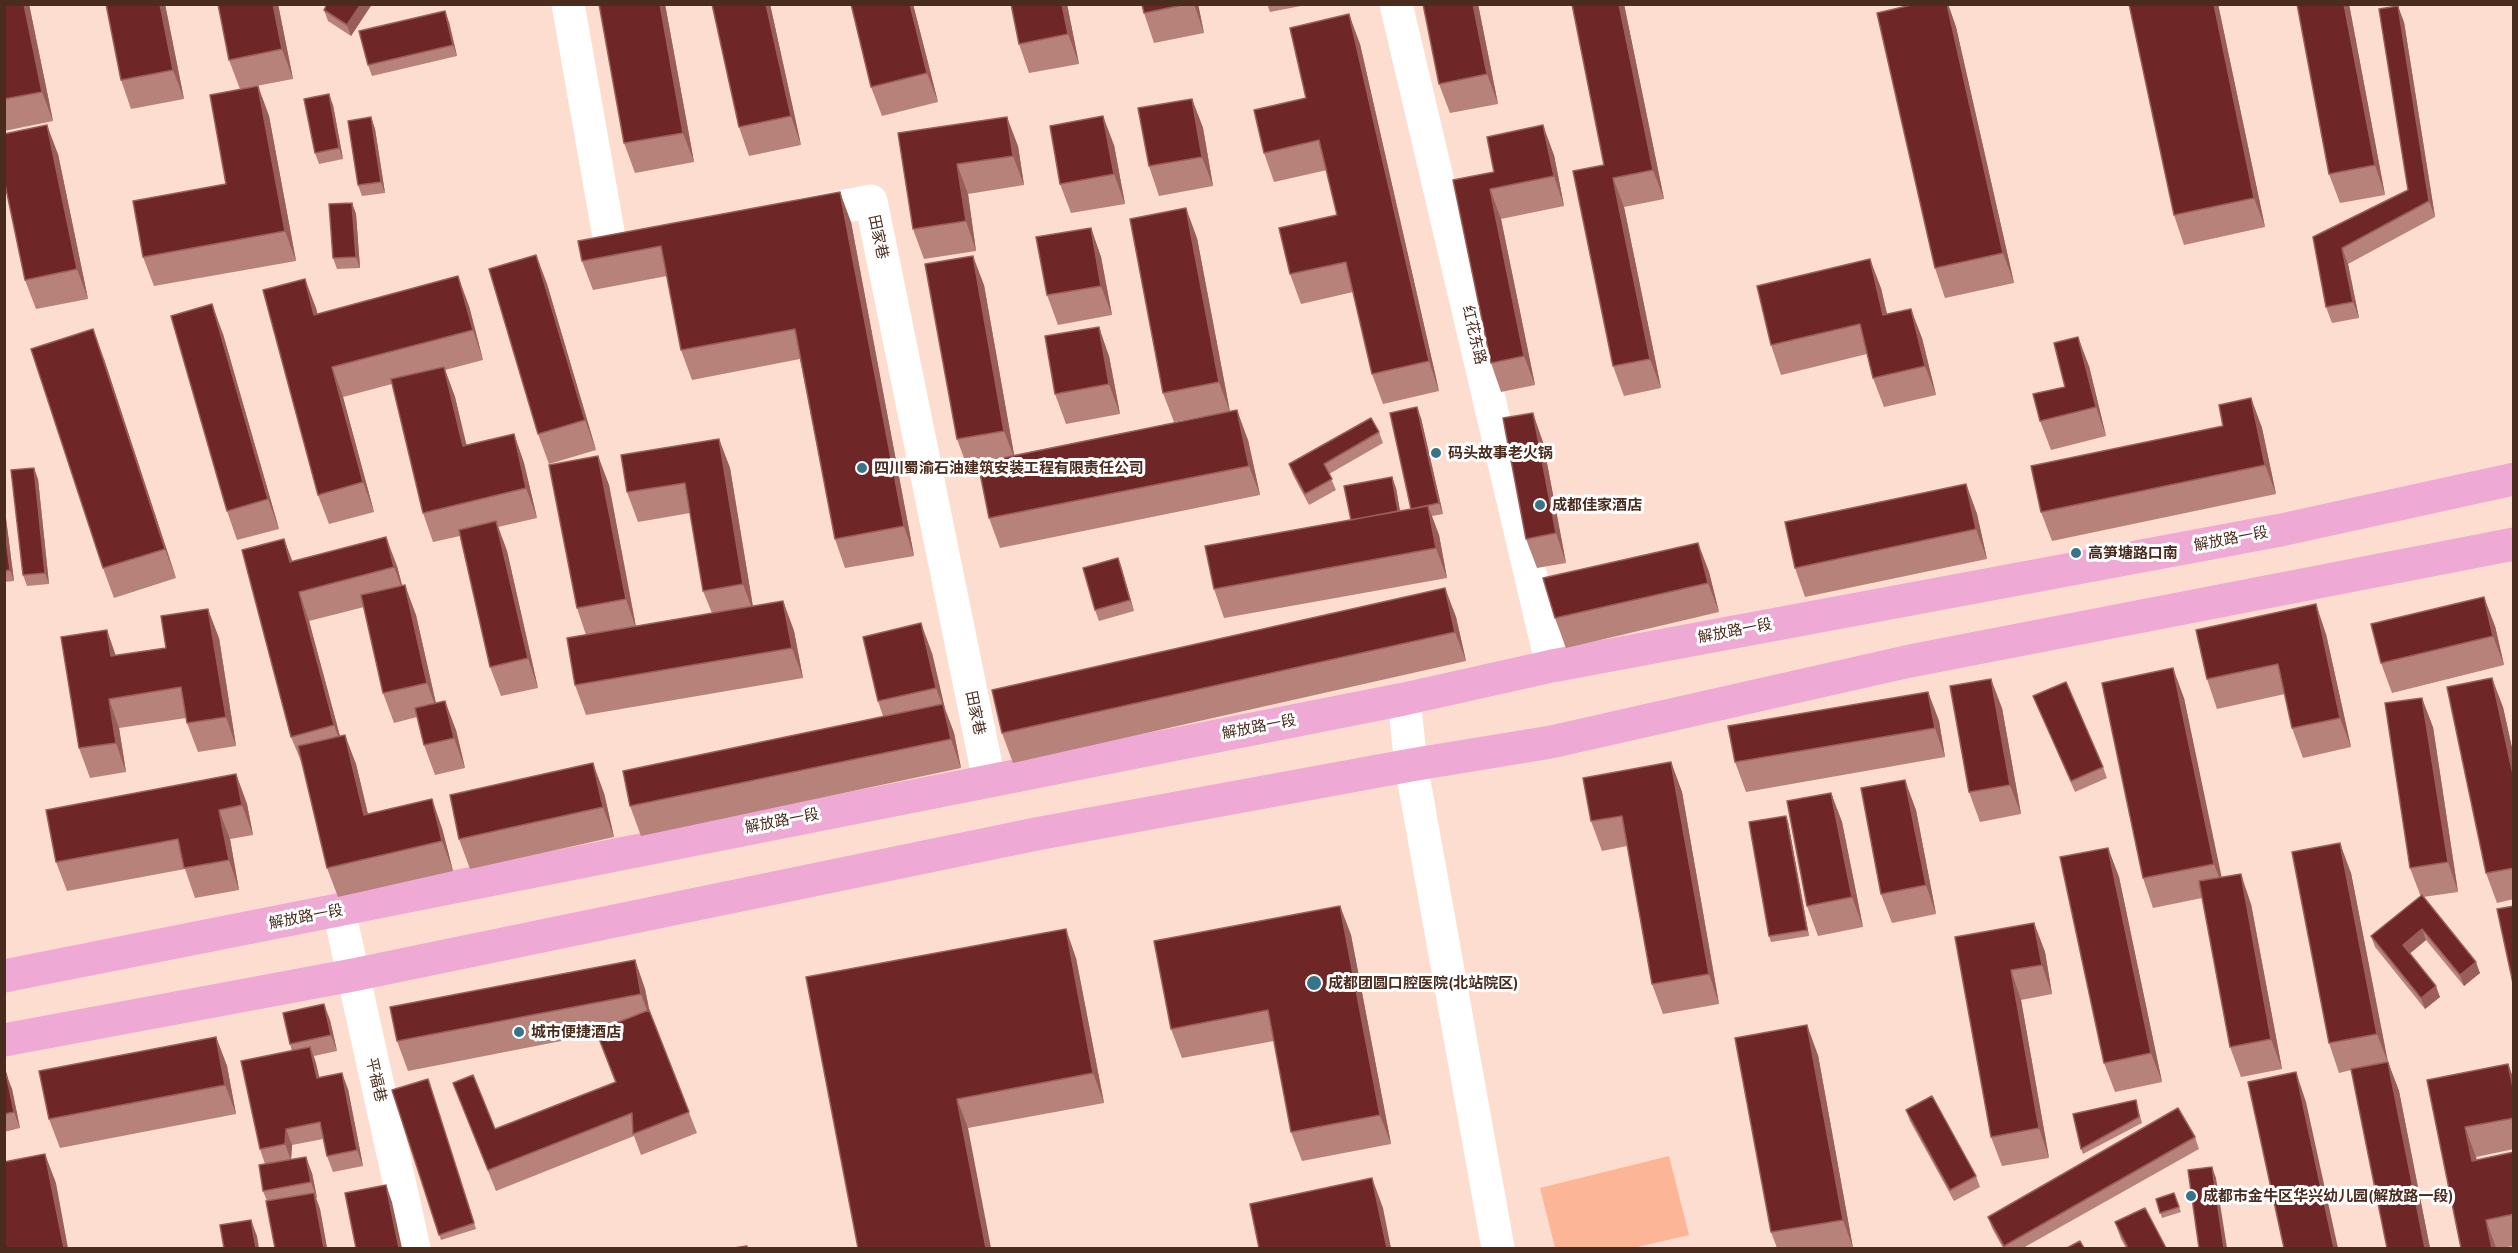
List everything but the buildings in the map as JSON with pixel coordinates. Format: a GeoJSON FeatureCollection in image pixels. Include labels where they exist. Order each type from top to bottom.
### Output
{"type":"FeatureCollection","features":[{"type":"Feature","properties":{"kind":"main road","name":"解放路一段"},"geometry":{"type":"LineString","coordinates":[[4,976],[1404,699],[1552,666],[2281,530],[2514,479]]}},
{"type":"Feature","properties":{"kind":"main road"},"geometry":{"type":"LineString","coordinates":[[4,1040],[353,975],[1036,834],[1411,765],[1551,742],[1910,661],[2514,544]]}},
{"type":"Feature","properties":{"kind":"street"},"geometry":{"type":"LineString","coordinates":[[568,4],[612,254],[671,242]]}},
{"type":"Feature","properties":{"kind":"street","name":"红花东路"},"geometry":{"type":"LineString","coordinates":[[1396,4],[1552,666]]}},
{"type":"Feature","properties":{"kind":"street","name":"田家巷"},"geometry":{"type":"LineString","coordinates":[[777,220],[871,201],[989,780]]}},
{"type":"Feature","properties":{"kind":"street"},"geometry":{"type":"LineString","coordinates":[[1404,699],[1411,765],[1498,1248]]}},
{"type":"Feature","properties":{"kind":"street","name":"平福巷"},"geometry":{"type":"LineString","coordinates":[[339,911],[414,1248]]}},
{"type":"Feature","properties":{"kind":"shaded area"},"geometry":{"type":"Polygon","coordinates":[[[1669,1156],[1689,1235],[1633,1248],[1555,1248],[1540,1188],[1669,1156]]]}},
{"type":"Feature","properties":{"kind":"place","name":"码头故事老火锅"},"geometry":{"type":"Point","coordinates":[1436,453]}},
{"type":"Feature","properties":{"kind":"place","name":"四川蜀渝石油建筑安装工程有限责任公司"},"geometry":{"type":"Point","coordinates":[862,468]}},
{"type":"Feature","properties":{"kind":"place","name":"成都佳家酒店"},"geometry":{"type":"Point","coordinates":[1540,505]}},
{"type":"Feature","properties":{"kind":"place","name":"高笋塘路口南"},"geometry":{"type":"Point","coordinates":[2076,553]}},
{"type":"Feature","properties":{"kind":"place","name":"成都团圆口腔医院(北站院区)"},"geometry":{"type":"Point","coordinates":[1314,983]}},
{"type":"Feature","properties":{"kind":"place","name":"城市便捷酒店"},"geometry":{"type":"Point","coordinates":[519,1032]}},
{"type":"Feature","properties":{"kind":"place","name":"成都市金牛区华兴幼儿园(解放路一段)"},"geometry":{"type":"Point","coordinates":[2191,1196]}}]}
